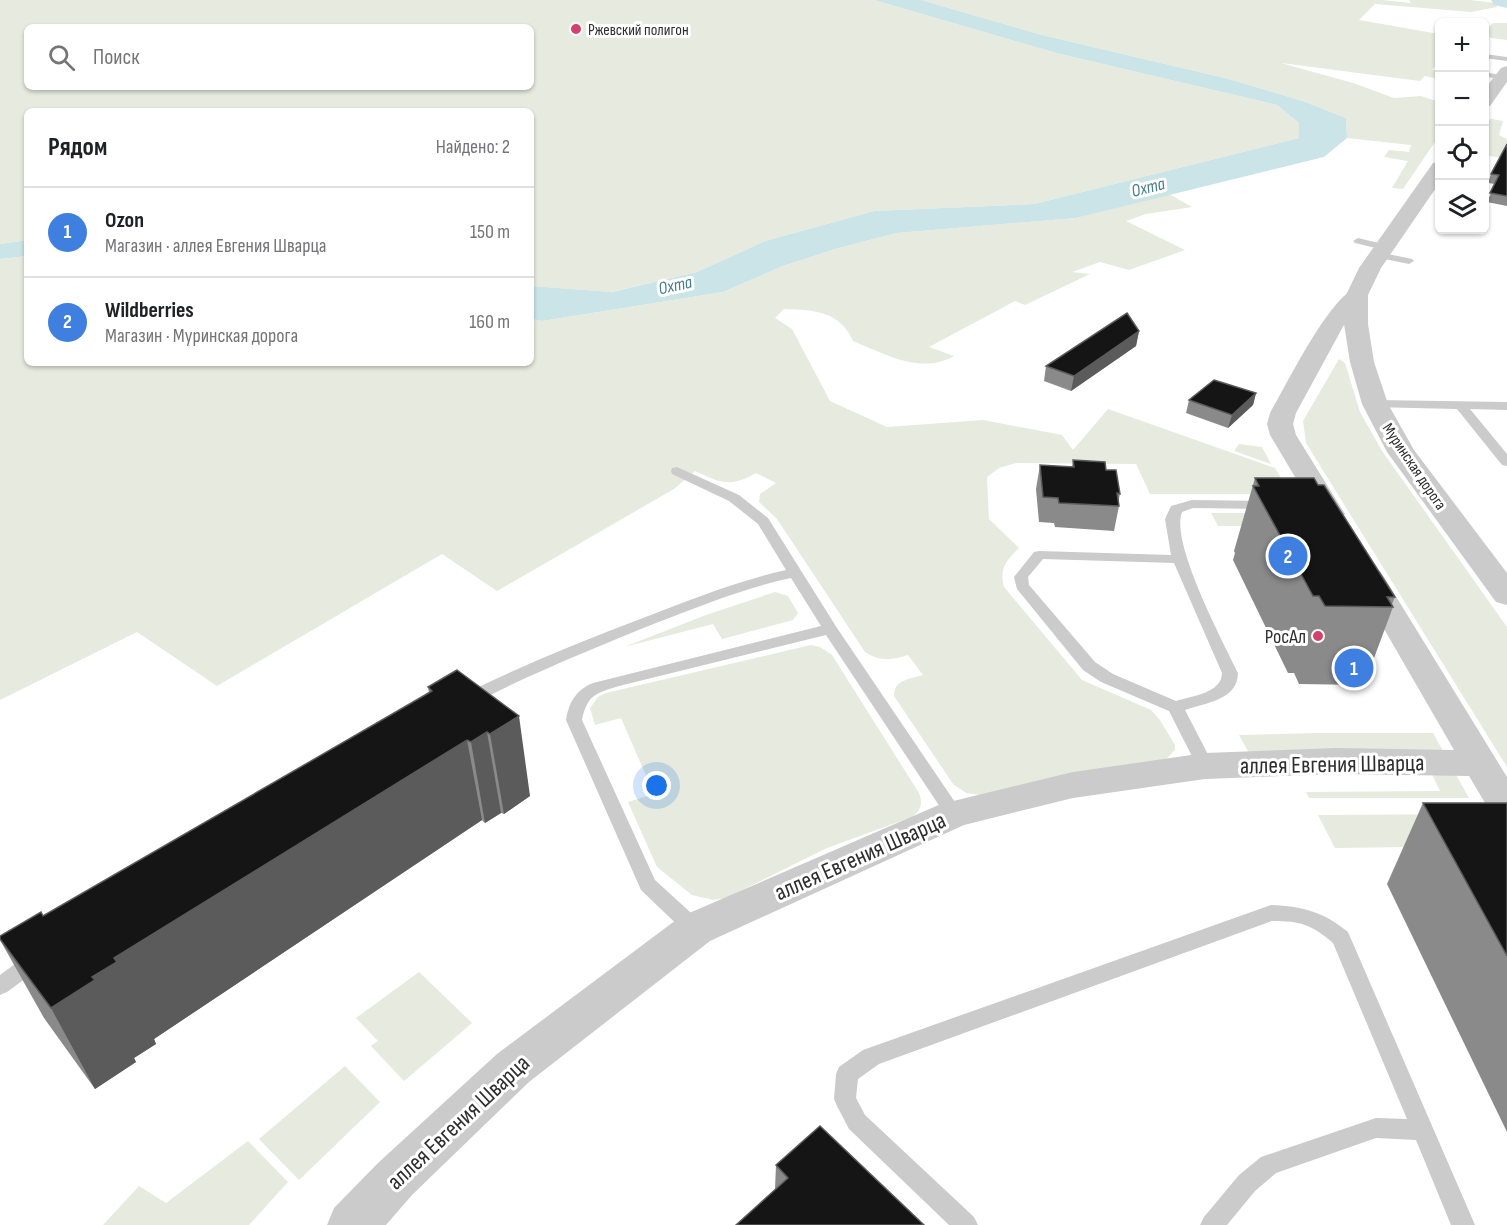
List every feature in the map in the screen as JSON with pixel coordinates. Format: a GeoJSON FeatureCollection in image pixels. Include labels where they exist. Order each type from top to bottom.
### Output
{"type":"FeatureCollection","features":[{"type":"Feature","properties":{"kind":"street"},"geometry":{"type":"LineString","coordinates":[[1489,96],[1504,74]]}},
{"type":"Feature","properties":{"kind":"street","name":"Муринская дорога"},"geometry":{"type":"LineString","coordinates":[[1435,174],[1370,267],[1358,295],[1356,324],[1362,362],[1375,404],[1401,452],[1507,595]]}},
{"type":"Feature","properties":{"kind":"street"},"geometry":{"type":"LineString","coordinates":[[1358,295],[1335,320],[1283,413],[1280,424],[1282,435],[1317,505],[1349,545],[1507,808]]}},
{"type":"Feature","properties":{"kind":"street","name":"аллея Евгения Шварца"},"geometry":{"type":"LineString","coordinates":[[352,1225],[395,1179],[513,1068],[695,929],[954,814],[1073,785],[1205,766],[1336,761],[1479,763]]}},
{"type":"Feature","properties":{"kind":"lane"},"geometry":{"type":"LineString","coordinates":[[1489,57],[1507,59]]}},
{"type":"Feature","properties":{"kind":"lane"},"geometry":{"type":"LineString","coordinates":[[1358,241],[1409,261]]}},
{"type":"Feature","properties":{"kind":"lane"},"geometry":{"type":"LineString","coordinates":[[1375,404],[1507,406]]}},
{"type":"Feature","properties":{"kind":"lane"},"geometry":{"type":"LineString","coordinates":[[1461,406],[1507,462]]}},
{"type":"Feature","properties":{"kind":"lane"},"geometry":{"type":"LineString","coordinates":[[677,471],[734,498],[762,522],[796,572],[830,629],[954,814]]}},
{"type":"Feature","properties":{"kind":"lane"},"geometry":{"type":"LineString","coordinates":[[1175,707],[1223,691],[1230,682],[1230,673],[1179,559],[1172,519],[1176,509],[1192,504],[1284,505]]}},
{"type":"Feature","properties":{"kind":"lane"},"geometry":{"type":"LineString","coordinates":[[1179,559],[1039,555],[1027,566],[1021,577],[1022,586],[1089,666],[1107,678],[1175,707],[1205,766]]}},
{"type":"Feature","properties":{"kind":"lane"},"geometry":{"type":"LineString","coordinates":[[450,709],[557,657],[633,626],[771,577],[796,572]]}},
{"type":"Feature","properties":{"kind":"lane"},"geometry":{"type":"LineString","coordinates":[[695,929],[648,885],[574,720],[576,704],[587,692],[615,682],[830,629]]}},
{"type":"Feature","properties":{"kind":"lane"},"geometry":{"type":"LineString","coordinates":[[966,1225],[857,1122],[845,1100],[847,1074],[871,1057],[1270,913],[1299,913],[1323,922],[1341,938],[1463,1225]]}},
{"type":"Feature","properties":{"kind":"lane"},"geometry":{"type":"LineString","coordinates":[[0,986],[49,951]]}},
{"type":"Feature","properties":{"kind":"lane"},"geometry":{"type":"LineString","coordinates":[[1212,1225],[1247,1183],[1269,1165],[1376,1128],[1422,1130]]}},
{"type":"Feature","properties":{"kind":"shaded area"},"geometry":{"type":"Polygon","coordinates":[[[0,0],[874,0],[1056,53],[1277,105],[1299,123],[1299,138],[1034,204],[874,211],[765,241],[697,272],[611,292],[534,286],[534,108],[24,108],[24,240],[0,244],[0,0]]]}},
{"type":"Feature","properties":{"kind":"shaded area"},"geometry":{"type":"Polygon","coordinates":[[[921,0],[1382,0],[1411,3],[1409,0],[1470,0],[1496,3],[1497,7],[1471,12],[1375,4],[1359,20],[1435,33],[1435,67],[1432,70],[1435,70],[1435,78],[1425,76],[1420,81],[1281,63],[1353,83],[1394,98],[1421,96],[1435,101],[1435,142],[1403,189],[1392,188],[1408,161],[1384,157],[1389,150],[1409,152],[1411,145],[1347,138],[1346,118],[1303,101],[1229,79],[1042,35],[921,0]]]}},
{"type":"Feature","properties":{"kind":"shaded area"},"geometry":{"type":"Polygon","coordinates":[[[1493,23],[1507,23],[1507,40],[1489,37],[1490,26],[1493,23]]]}},
{"type":"Feature","properties":{"kind":"shaded area"},"geometry":{"type":"Polygon","coordinates":[[[1489,119],[1503,121],[1499,135],[1507,139],[1507,159],[1489,156],[1489,119]]]}},
{"type":"Feature","properties":{"kind":"shaded area"},"geometry":{"type":"Polygon","coordinates":[[[1169,194],[1192,207],[1146,214],[1126,221],[1185,250],[1129,270],[1100,262],[1072,272],[1090,274],[1025,305],[1015,301],[929,347],[954,356],[941,361],[929,364],[916,363],[878,352],[853,341],[841,323],[825,314],[784,309],[775,318],[792,329],[830,401],[887,427],[983,420],[1062,435],[1073,450],[1108,409],[1275,468],[1291,494],[1150,494],[1136,464],[1016,463],[999,468],[987,477],[989,519],[1019,548],[1010,557],[1003,570],[1004,587],[1082,680],[1151,710],[1175,745],[1175,750],[1166,759],[981,795],[966,793],[953,784],[894,696],[900,683],[923,675],[908,655],[886,659],[865,652],[777,519],[759,502],[760,494],[776,483],[756,473],[739,481],[726,482],[695,471],[674,489],[497,591],[442,554],[217,686],[137,632],[0,700],[0,259],[24,256],[24,366],[534,366],[534,320],[542,321],[723,292],[783,266],[835,249],[897,233],[1076,218],[1169,194]]]}},
{"type":"Feature","properties":{"kind":"shaded area"},"geometry":{"type":"Polygon","coordinates":[[[1339,359],[1345,363],[1360,412],[1382,451],[1507,627],[1507,767],[1306,443],[1303,421],[1339,359]]]}},
{"type":"Feature","properties":{"kind":"shaded area"},"geometry":{"type":"Polygon","coordinates":[[[1239,444],[1262,447],[1271,464],[1234,451],[1239,444]]]}},
{"type":"Feature","properties":{"kind":"shaded area"},"geometry":{"type":"Polygon","coordinates":[[[1211,513],[1292,513],[1299,526],[1218,526],[1211,513]]]}},
{"type":"Feature","properties":{"kind":"shaded area"},"geometry":{"type":"Polygon","coordinates":[[[775,592],[788,596],[798,613],[793,620],[722,639],[713,624],[624,647],[706,615],[775,592]]]}},
{"type":"Feature","properties":{"kind":"shaded area"},"geometry":{"type":"Polygon","coordinates":[[[811,645],[820,647],[832,655],[919,793],[921,804],[919,809],[912,817],[827,848],[726,898],[713,900],[692,895],[657,867],[628,802],[654,794],[621,718],[595,725],[590,708],[598,697],[606,693],[811,645]]]}},
{"type":"Feature","properties":{"kind":"shaded area"},"geometry":{"type":"Polygon","coordinates":[[[1433,733],[1443,751],[1249,753],[1239,735],[1433,733]]]}},
{"type":"Feature","properties":{"kind":"shaded area"},"geometry":{"type":"Polygon","coordinates":[[[1455,773],[1469,798],[1309,798],[1306,792],[1440,791],[1432,774],[1455,773]]]}},
{"type":"Feature","properties":{"kind":"shaded area"},"geometry":{"type":"Polygon","coordinates":[[[1478,814],[1409,847],[1335,848],[1318,815],[1478,814]]]}},
{"type":"Feature","properties":{"kind":"shaded area"},"geometry":{"type":"Polygon","coordinates":[[[419,972],[472,1023],[404,1081],[371,1046],[378,1041],[356,1018],[419,972]]]}},
{"type":"Feature","properties":{"kind":"shaded area"},"geometry":{"type":"Polygon","coordinates":[[[345,1066],[380,1102],[299,1180],[259,1139],[345,1066]]]}},
{"type":"Feature","properties":{"kind":"shaded area"},"geometry":{"type":"Polygon","coordinates":[[[248,1141],[288,1182],[249,1225],[103,1225],[139,1186],[166,1203],[248,1141]]]}},
{"type":"Feature","properties":{"kind":"water","name":"Охта"},"geometry":{"type":"Polygon","coordinates":[[[874,0],[921,0],[1042,35],[1229,79],[1303,101],[1346,118],[1347,138],[1324,157],[1076,218],[897,233],[835,249],[783,266],[723,292],[542,321],[534,320],[534,286],[612,292],[697,272],[765,241],[874,211],[1034,204],[1299,138],[1299,123],[1277,105],[1056,53],[874,0]]]}},
{"type":"Feature","properties":{"kind":"water"},"geometry":{"type":"Polygon","coordinates":[[[24,240],[24,256],[0,259],[0,244],[24,240]]]}},
{"type":"Feature","properties":{"kind":"building"},"geometry":{"type":"Polygon","coordinates":[[[1507,144],[1507,196],[1490,193],[1499,175],[1491,174],[1507,144]]]}},
{"type":"Feature","properties":{"kind":"building"},"geometry":{"type":"Polygon","coordinates":[[[1127,313],[1139,331],[1074,376],[1046,366],[1127,313]]]}},
{"type":"Feature","properties":{"kind":"building"},"geometry":{"type":"Polygon","coordinates":[[[1214,380],[1256,393],[1232,415],[1189,400],[1214,380]]]}},
{"type":"Feature","properties":{"kind":"building"},"geometry":{"type":"Polygon","coordinates":[[[1073,460],[1105,462],[1106,470],[1116,470],[1120,494],[1117,493],[1119,506],[1059,503],[1058,498],[1043,497],[1040,465],[1074,467],[1073,460]]]}},
{"type":"Feature","properties":{"kind":"building"},"geometry":{"type":"Polygon","coordinates":[[[1255,478],[1314,478],[1318,485],[1324,485],[1395,597],[1387,597],[1393,607],[1325,606],[1319,596],[1313,596],[1253,486],[1259,486],[1255,478]]]}},
{"type":"Feature","properties":{"kind":"building"},"geometry":{"type":"Polygon","coordinates":[[[457,670],[519,716],[490,734],[487,732],[471,742],[467,740],[114,958],[117,962],[92,977],[95,980],[51,1008],[0,939],[0,936],[41,912],[43,916],[432,691],[428,687],[457,670]]]}},
{"type":"Feature","properties":{"kind":"building"},"geometry":{"type":"Polygon","coordinates":[[[1423,803],[1507,803],[1507,956],[1423,803]]]}},
{"type":"Feature","properties":{"kind":"building"},"geometry":{"type":"Polygon","coordinates":[[[820,1126],[924,1225],[736,1225],[788,1178],[776,1165],[820,1126]]]}},
{"type":"Feature","properties":{"kind":"waterway"},"geometry":{"type":"LineString","coordinates":[[1502,0],[1507,1]]}},
{"type":"Feature","properties":{"kind":"place","name":"Ржевский полигон"},"geometry":{"type":"Point","coordinates":[576,29]}},
{"type":"Feature","properties":{"kind":"place","name":"Wildberries"},"geometry":{"type":"Point","coordinates":[1288,556]}},
{"type":"Feature","properties":{"kind":"place","name":"РосАл"},"geometry":{"type":"Point","coordinates":[1318,636]}},
{"type":"Feature","properties":{"kind":"place","name":"Ozon"},"geometry":{"type":"Point","coordinates":[1354,668]}}]}
